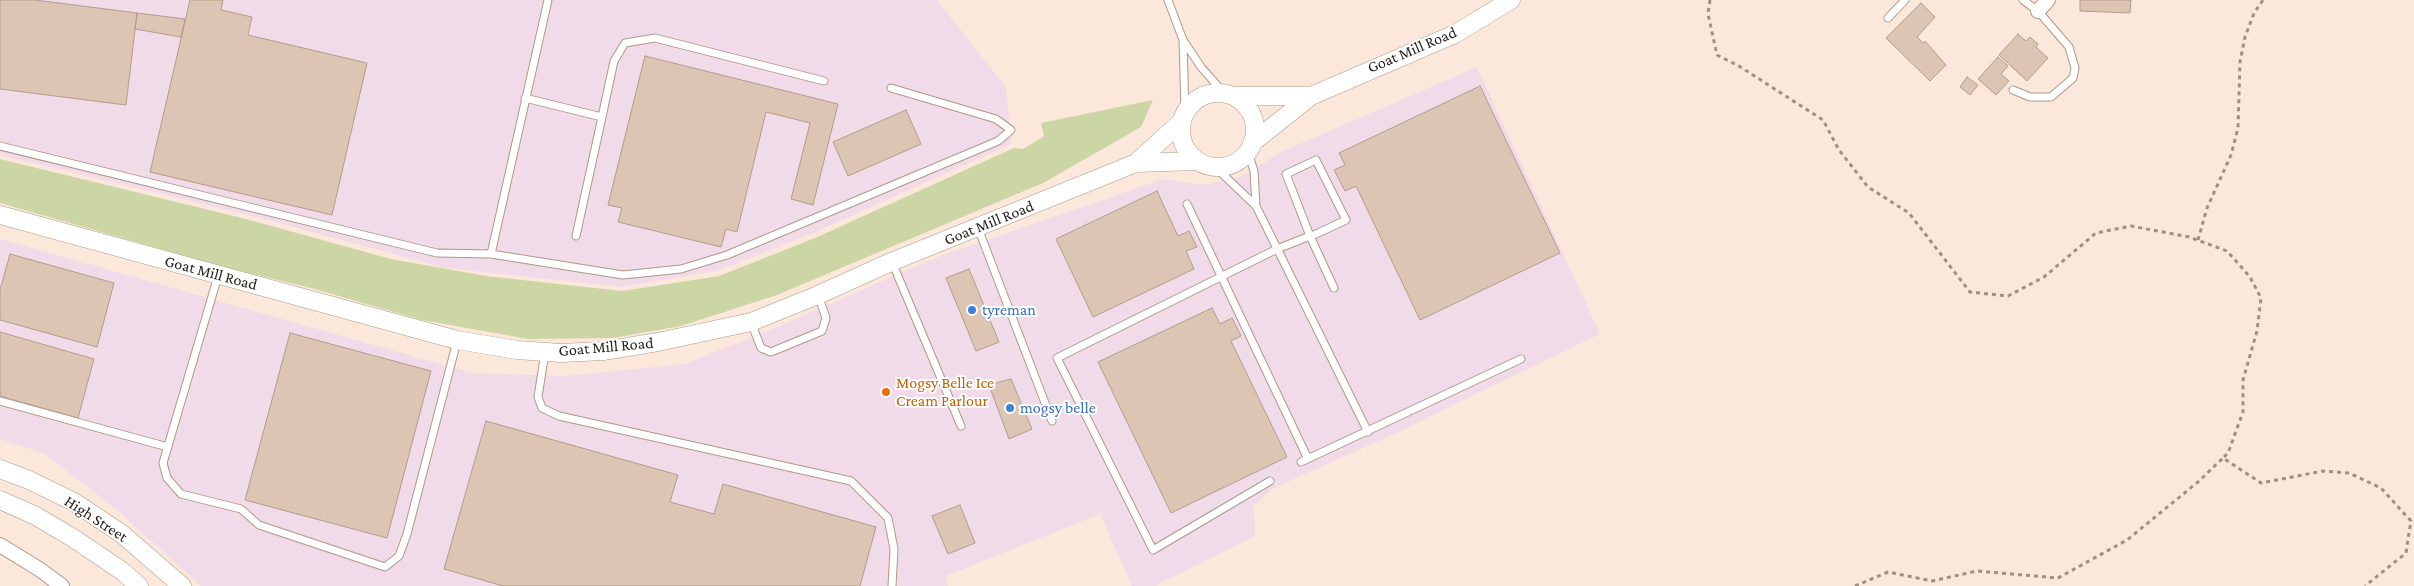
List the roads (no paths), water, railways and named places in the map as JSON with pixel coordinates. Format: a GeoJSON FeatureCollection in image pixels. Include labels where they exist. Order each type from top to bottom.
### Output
{"type":"FeatureCollection","features":[{"type":"Feature","properties":{"kind":"street","name":"Goat Mill Road"},"geometry":{"type":"LineString","coordinates":[[1250,147],[1311,96],[1455,34],[1512,0]]}},
{"type":"Feature","properties":{"kind":"street"},"geometry":{"type":"LineString","coordinates":[[2038,11],[2048,0]]}},
{"type":"Feature","properties":{"kind":"street"},"geometry":{"type":"LineString","coordinates":[[1215,93],[1228,95],[1241,101],[1252,116],[1254,125],[1250,147],[1234,164],[1215,167],[1198,161],[1190,155],[1182,139],[1183,116],[1197,99],[1215,93]]}},
{"type":"Feature","properties":{"kind":"street","name":"Goat Mill Road"},"geometry":{"type":"LineString","coordinates":[[1228,95],[1311,96]]}},
{"type":"Feature","properties":{"kind":"street","name":"Goat Mill Road"},"geometry":{"type":"LineString","coordinates":[[1136,164],[1183,116]]}},
{"type":"Feature","properties":{"kind":"street","name":"Goat Mill Road"},"geometry":{"type":"LineString","coordinates":[[0,215],[457,340],[517,350],[546,352],[603,351],[658,342],[751,322],[977,227],[1136,164],[1198,161]]}},
{"type":"Feature","properties":{"kind":"street","name":"High Street"},"geometry":{"type":"LineString","coordinates":[[0,469],[74,502],[122,534],[182,586]]}},
{"type":"Feature","properties":{"kind":"street","name":"High Street"},"geometry":{"type":"LineString","coordinates":[[0,500],[36,516],[73,538],[122,571],[139,586]]}},
{"type":"Feature","properties":{"kind":"street"},"geometry":{"type":"LineString","coordinates":[[0,545],[39,568],[62,586]]}},
{"type":"Feature","properties":{"kind":"lane"},"geometry":{"type":"LineString","coordinates":[[491,254],[548,0]]}},
{"type":"Feature","properties":{"kind":"lane"},"geometry":{"type":"LineString","coordinates":[[1168,0],[1183,40],[1201,67],[1228,95]]}},
{"type":"Feature","properties":{"kind":"lane"},"geometry":{"type":"LineString","coordinates":[[1888,18],[1905,0]]}},
{"type":"Feature","properties":{"kind":"lane"},"geometry":{"type":"LineString","coordinates":[[2014,90],[2030,97],[2051,97],[2073,78],[2075,68],[2069,47],[2038,11],[2023,0]]}},
{"type":"Feature","properties":{"kind":"lane"},"geometry":{"type":"LineString","coordinates":[[576,236],[614,61],[625,43],[655,38],[824,81]]}},
{"type":"Feature","properties":{"kind":"lane"},"geometry":{"type":"LineString","coordinates":[[1183,40],[1183,116]]}},
{"type":"Feature","properties":{"kind":"lane"},"geometry":{"type":"LineString","coordinates":[[0,146],[437,253],[491,254],[623,275],[681,269],[727,255],[998,141],[1011,130],[996,120],[891,88]]}},
{"type":"Feature","properties":{"kind":"lane"},"geometry":{"type":"LineString","coordinates":[[525,98],[602,117]]}},
{"type":"Feature","properties":{"kind":"lane"},"geometry":{"type":"LineString","coordinates":[[1250,147],[1254,171],[1256,206]]}},
{"type":"Feature","properties":{"kind":"lane"},"geometry":{"type":"LineString","coordinates":[[1270,481],[1153,550],[1056,358],[1277,249],[1310,236],[1346,220],[1316,160],[1286,174],[1310,236],[1334,288]]}},
{"type":"Feature","properties":{"kind":"lane"},"geometry":{"type":"LineString","coordinates":[[1215,167],[1256,206],[1368,432]]}},
{"type":"Feature","properties":{"kind":"lane"},"geometry":{"type":"LineString","coordinates":[[1187,204],[1305,460],[1521,359]]}},
{"type":"Feature","properties":{"kind":"lane"},"geometry":{"type":"LineString","coordinates":[[977,227],[1052,421]]}},
{"type":"Feature","properties":{"kind":"lane"},"geometry":{"type":"LineString","coordinates":[[892,262],[961,426]]}},
{"type":"Feature","properties":{"kind":"lane"},"geometry":{"type":"LineString","coordinates":[[218,275],[163,463],[167,478],[181,494],[241,509],[260,525],[385,567],[399,556],[407,534],[457,340]]}},
{"type":"Feature","properties":{"kind":"lane"},"geometry":{"type":"LineString","coordinates":[[751,322],[761,348],[771,352],[822,331],[826,318],[818,295]]}},
{"type":"Feature","properties":{"kind":"lane"},"geometry":{"type":"LineString","coordinates":[[546,352],[538,397],[542,408],[559,416],[851,481],[888,518],[894,549],[892,586]]}},
{"type":"Feature","properties":{"kind":"lane"},"geometry":{"type":"LineString","coordinates":[[0,401],[168,447]]}},
{"type":"Feature","properties":{"kind":"place","name":"tyreman"},"geometry":{"type":"Point","coordinates":[972,310]}},
{"type":"Feature","properties":{"kind":"place","name":"Mogsy Belle Ice Cream Parlour"},"geometry":{"type":"Point","coordinates":[886,392]}},
{"type":"Feature","properties":{"kind":"place","name":"mogsy belle"},"geometry":{"type":"Point","coordinates":[1010,408]}}]}
